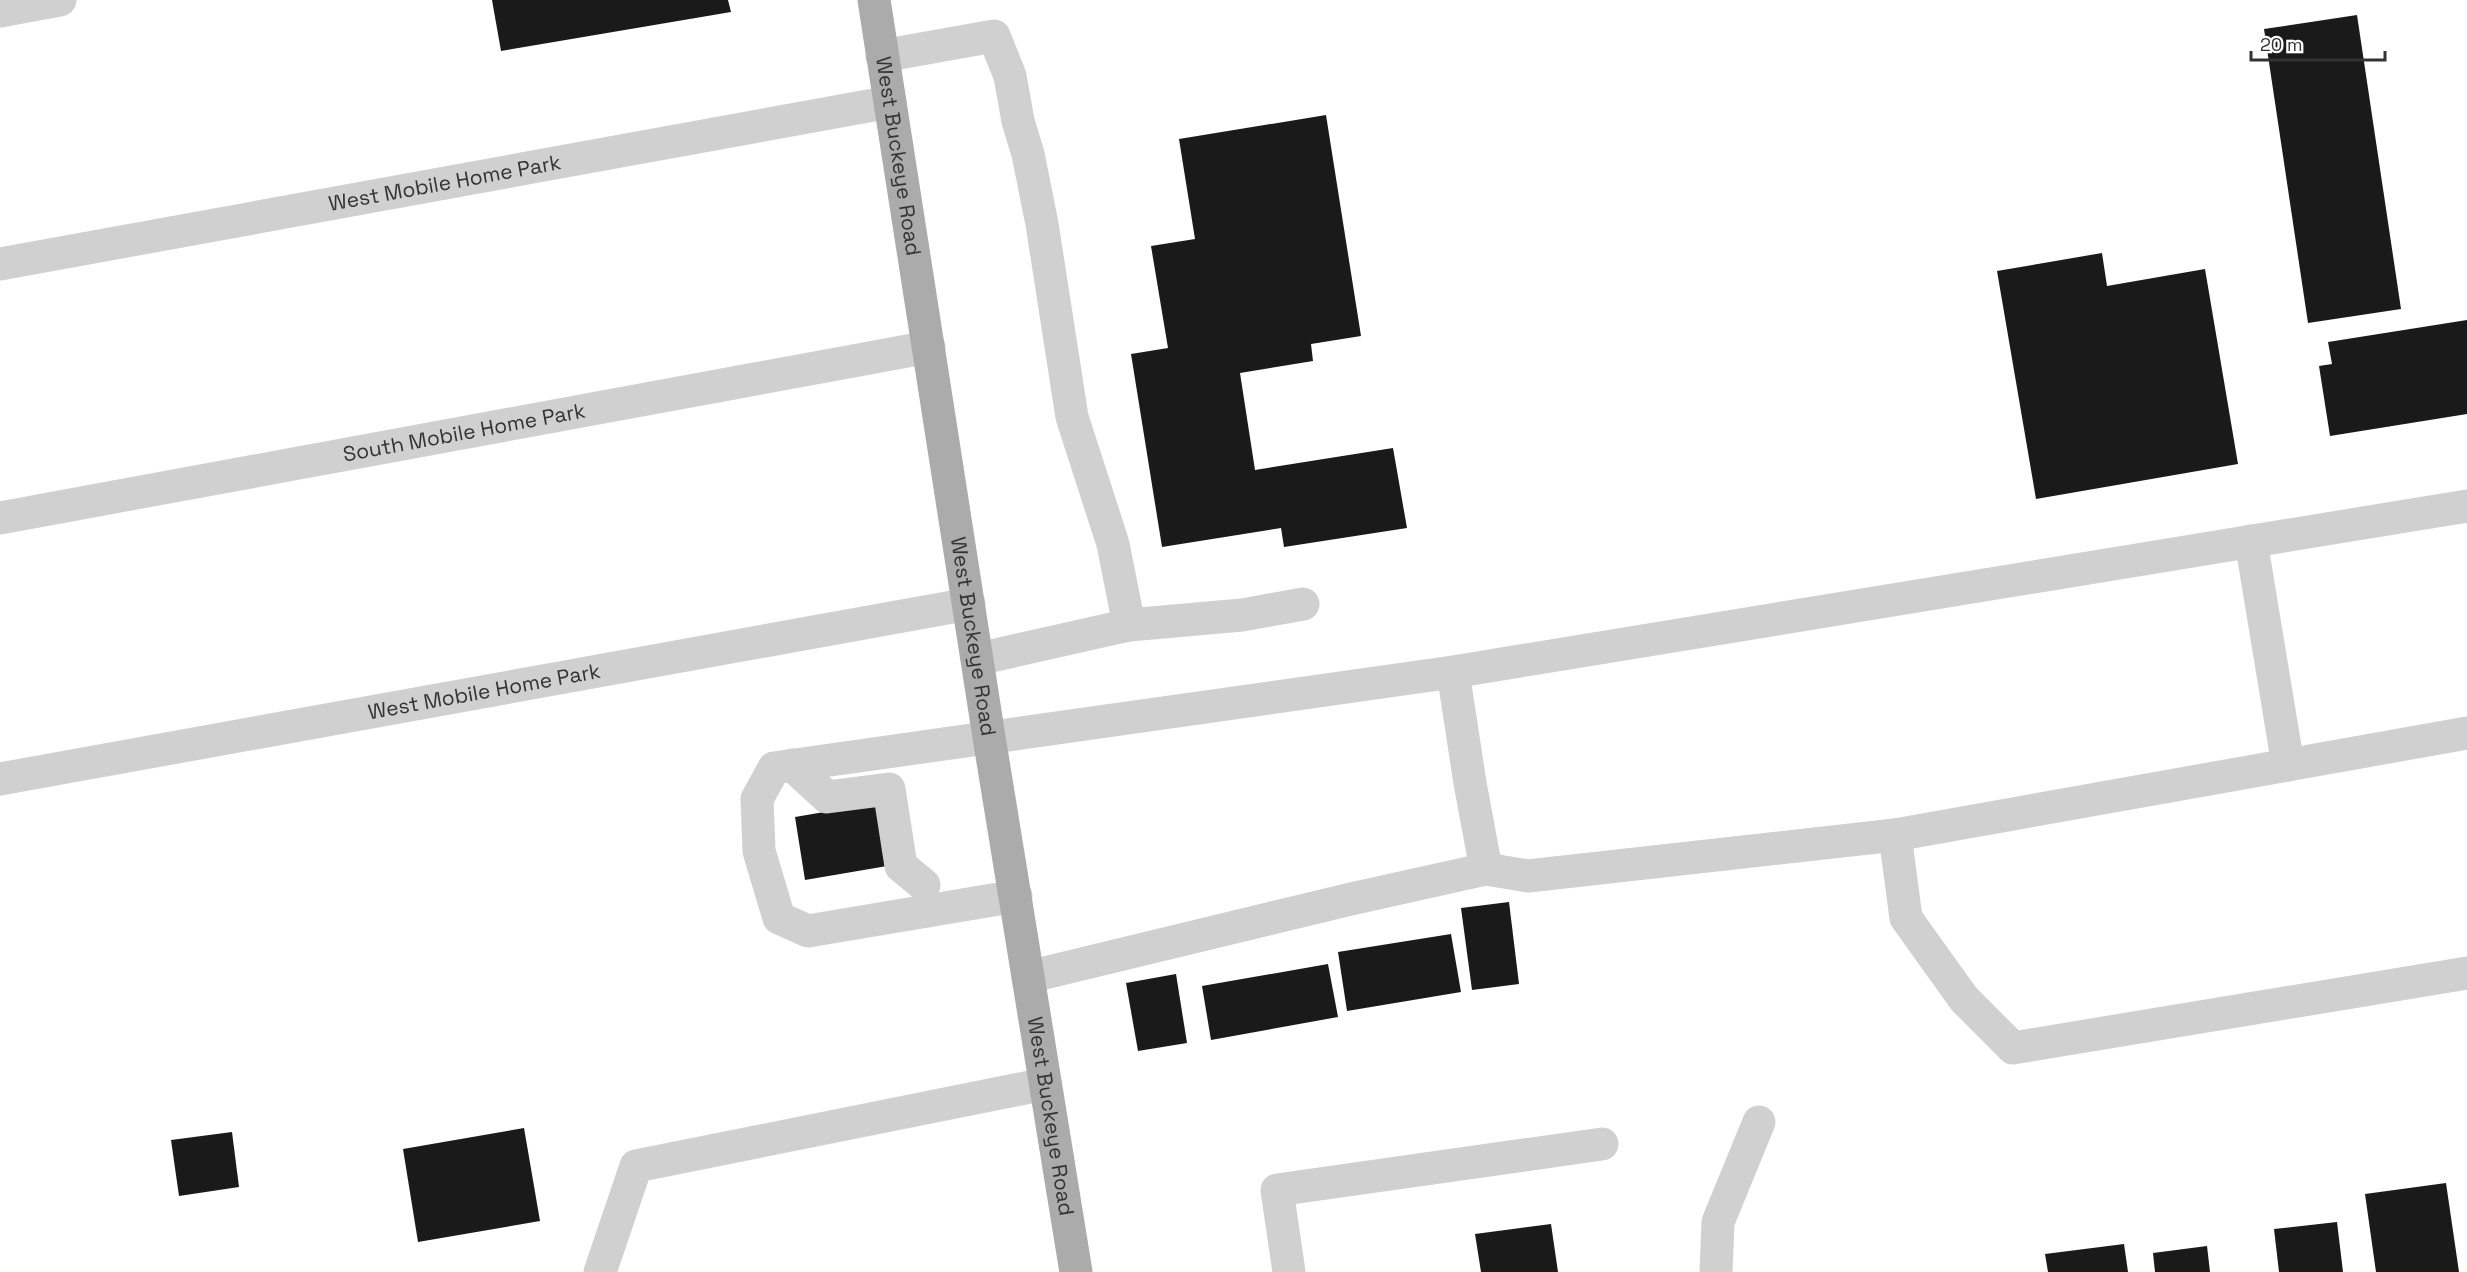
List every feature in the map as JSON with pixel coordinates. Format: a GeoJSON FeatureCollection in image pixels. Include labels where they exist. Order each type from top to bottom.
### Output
{"type":"FeatureCollection","features":[{"type":"Feature","properties":{"kind":"main road","name":"West Buckeye Road"},"geometry":{"type":"LineString","coordinates":[[874,0],[989,737],[1076,1272]]}},
{"type":"Feature","properties":{"kind":"lane"},"geometry":{"type":"LineString","coordinates":[[0,11],[60,0]]}},
{"type":"Feature","properties":{"kind":"lane"},"geometry":{"type":"LineString","coordinates":[[882,56],[994,36],[1010,76],[1042,224],[1072,417],[1113,544],[1130,626]]}},
{"type":"Feature","properties":{"kind":"lane","name":"West Mobile Home Park"},"geometry":{"type":"LineString","coordinates":[[0,264],[890,102]]}},
{"type":"Feature","properties":{"kind":"lane","name":"South Mobile Home Park"},"geometry":{"type":"LineString","coordinates":[[0,518],[928,347]]}},
{"type":"Feature","properties":{"kind":"lane"},"geometry":{"type":"LineString","coordinates":[[1016,896],[926,898],[808,931],[778,918],[759,851],[757,799],[774,768],[1454,672],[2467,506]]}},
{"type":"Feature","properties":{"kind":"lane"},"geometry":{"type":"LineString","coordinates":[[2251,541],[2288,765]]}},
{"type":"Feature","properties":{"kind":"lane","name":"West Mobile Home Park"},"geometry":{"type":"LineString","coordinates":[[0,779],[969,604]]}},
{"type":"Feature","properties":{"kind":"lane"},"geometry":{"type":"LineString","coordinates":[[978,659],[1130,626],[1242,615],[1303,604]]}},
{"type":"Feature","properties":{"kind":"lane"},"geometry":{"type":"LineString","coordinates":[[1454,672],[1470,783],[1486,869]]}},
{"type":"Feature","properties":{"kind":"lane"},"geometry":{"type":"LineString","coordinates":[[1028,977],[1486,869],[1528,876],[1895,835],[2467,733]]}},
{"type":"Feature","properties":{"kind":"lane"},"geometry":{"type":"LineString","coordinates":[[904,749],[926,898]]}},
{"type":"Feature","properties":{"kind":"lane"},"geometry":{"type":"LineString","coordinates":[[792,765],[827,797],[889,789],[901,866],[926,898]]}},
{"type":"Feature","properties":{"kind":"lane"},"geometry":{"type":"LineString","coordinates":[[1895,835],[1906,918],[1964,999],[2013,1048],[2467,974]]}},
{"type":"Feature","properties":{"kind":"lane"},"geometry":{"type":"LineString","coordinates":[[600,1272],[636,1166],[1045,1084]]}},
{"type":"Feature","properties":{"kind":"lane"},"geometry":{"type":"LineString","coordinates":[[1716,1272],[1718,1222],[1759,1122]]}},
{"type":"Feature","properties":{"kind":"lane"},"geometry":{"type":"LineString","coordinates":[[1289,1272],[1277,1190],[1602,1144]]}},
{"type":"Feature","properties":{"kind":"building"},"geometry":{"type":"Polygon","coordinates":[[[492,0],[728,0],[731,12],[501,51],[492,0]]]}},
{"type":"Feature","properties":{"kind":"building"},"geometry":{"type":"Polygon","coordinates":[[[2357,15],[2401,309],[2308,323],[2264,29],[2357,15]]]}},
{"type":"Feature","properties":{"kind":"building"},"geometry":{"type":"Polygon","coordinates":[[[1326,115],[1361,336],[1311,344],[1313,361],[1240,373],[1255,470],[1393,448],[1407,528],[1284,547],[1281,528],[1162,547],[1131,354],[1168,348],[1151,246],[1195,239],[1179,139],[1326,115]]]}},
{"type":"Feature","properties":{"kind":"building"},"geometry":{"type":"Polygon","coordinates":[[[2102,253],[2107,286],[2205,269],[2238,464],[2036,499],[1997,271],[2102,253]]]}},
{"type":"Feature","properties":{"kind":"building"},"geometry":{"type":"Polygon","coordinates":[[[2467,320],[2467,414],[2330,436],[2319,366],[2332,364],[2328,342],[2467,320]]]}},
{"type":"Feature","properties":{"kind":"building"},"geometry":{"type":"Polygon","coordinates":[[[883,802],[893,865],[805,880],[795,817],[883,802]]]}},
{"type":"Feature","properties":{"kind":"building"},"geometry":{"type":"Polygon","coordinates":[[[1509,902],[1519,984],[1472,990],[1461,908],[1509,902]]]}},
{"type":"Feature","properties":{"kind":"building"},"geometry":{"type":"Polygon","coordinates":[[[1451,934],[1461,992],[1347,1011],[1338,952],[1451,934]]]}},
{"type":"Feature","properties":{"kind":"building"},"geometry":{"type":"Polygon","coordinates":[[[1328,964],[1338,1017],[1211,1040],[1202,986],[1328,964]]]}},
{"type":"Feature","properties":{"kind":"building"},"geometry":{"type":"Polygon","coordinates":[[[1176,974],[1187,1043],[1138,1051],[1126,983],[1176,974]]]}},
{"type":"Feature","properties":{"kind":"building"},"geometry":{"type":"Polygon","coordinates":[[[524,1128],[540,1221],[418,1242],[403,1149],[524,1128]]]}},
{"type":"Feature","properties":{"kind":"building"},"geometry":{"type":"Polygon","coordinates":[[[232,1132],[239,1187],[179,1196],[171,1140],[232,1132]]]}},
{"type":"Feature","properties":{"kind":"building"},"geometry":{"type":"Polygon","coordinates":[[[2446,1183],[2459,1272],[2376,1272],[2365,1194],[2446,1183]]]}},
{"type":"Feature","properties":{"kind":"building"},"geometry":{"type":"Polygon","coordinates":[[[2337,1222],[2343,1272],[2279,1272],[2274,1229],[2337,1222]]]}},
{"type":"Feature","properties":{"kind":"building"},"geometry":{"type":"Polygon","coordinates":[[[1551,1224],[1558,1272],[1481,1272],[1475,1234],[1551,1224]]]}},
{"type":"Feature","properties":{"kind":"building"},"geometry":{"type":"Polygon","coordinates":[[[2124,1244],[2128,1272],[2048,1272],[2045,1254],[2124,1244]]]}},
{"type":"Feature","properties":{"kind":"building"},"geometry":{"type":"Polygon","coordinates":[[[2207,1246],[2210,1272],[2155,1272],[2153,1253],[2207,1246]]]}}]}
